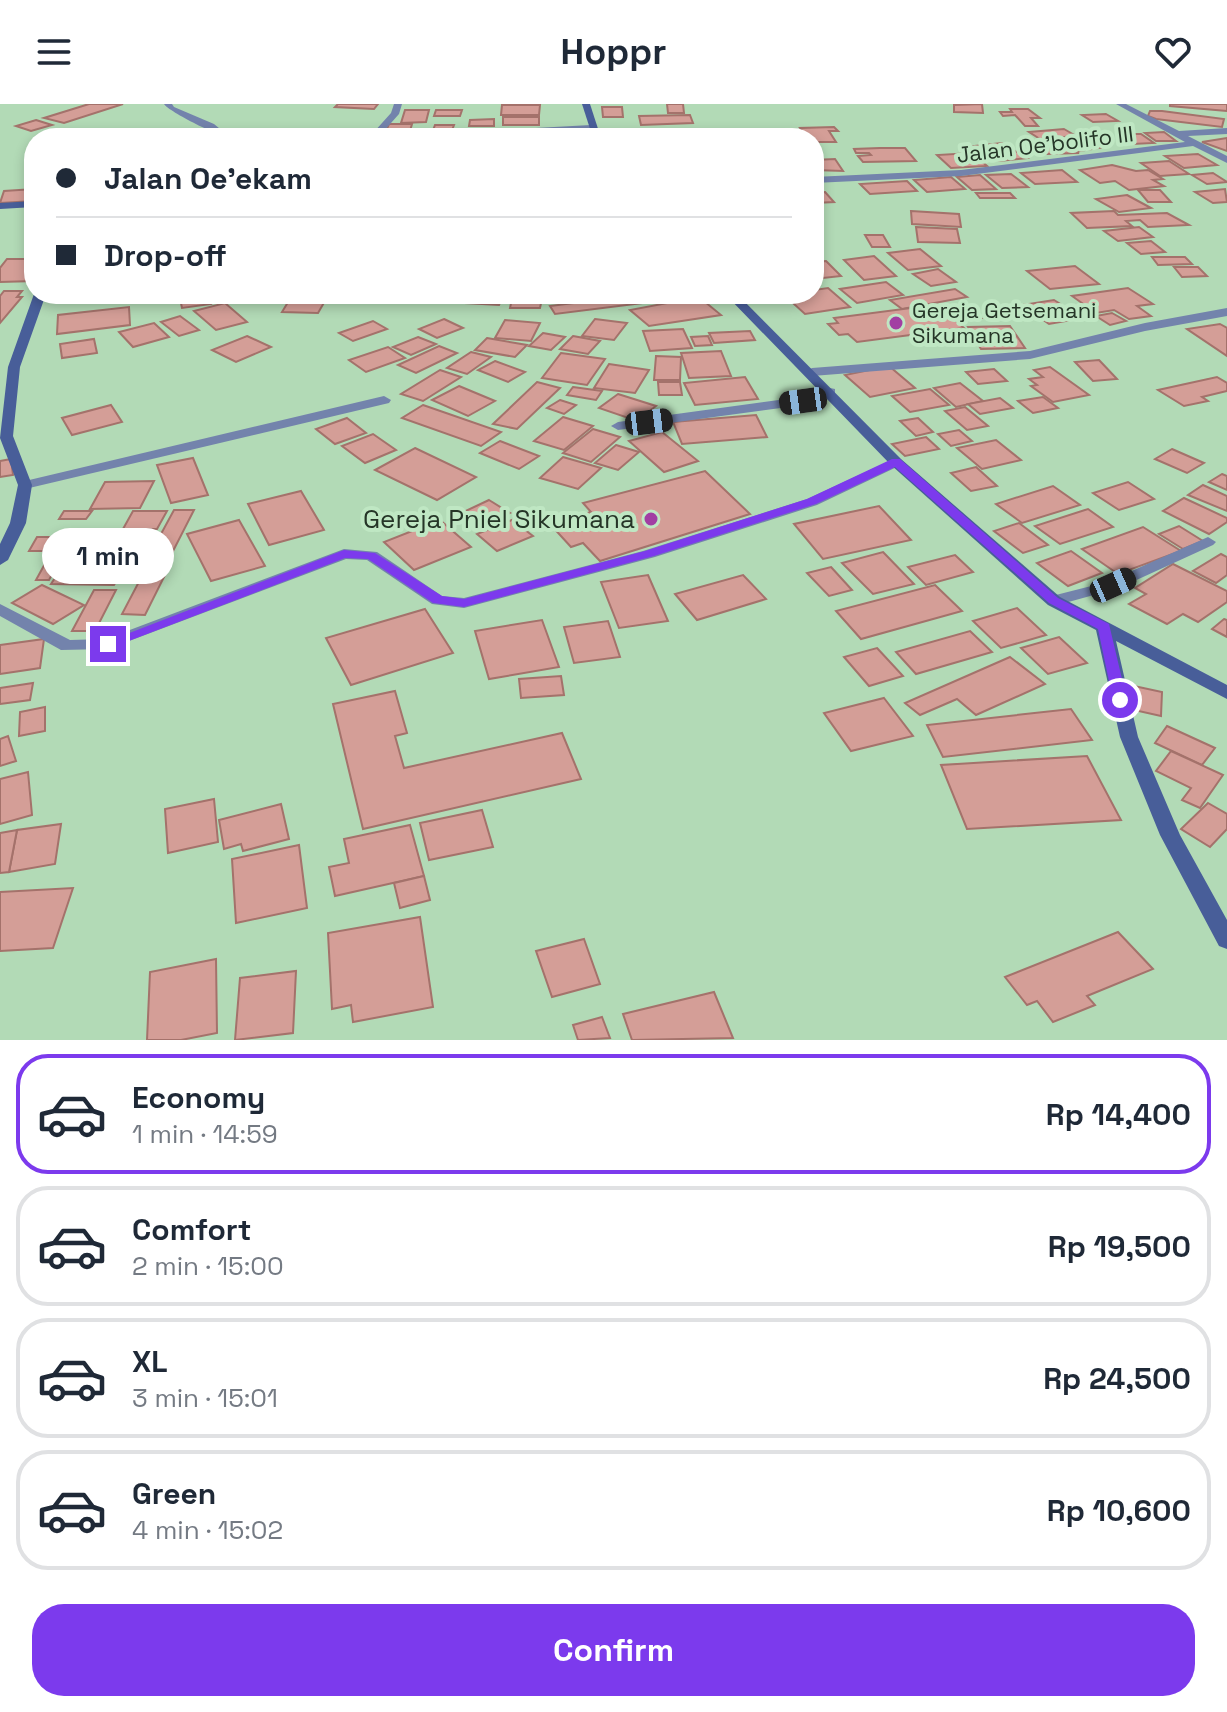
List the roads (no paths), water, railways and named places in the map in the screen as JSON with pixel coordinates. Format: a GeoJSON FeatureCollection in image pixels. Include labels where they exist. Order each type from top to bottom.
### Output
{"type":"FeatureCollection","features":[{"type":"Feature","properties":{"kind":"main road"},"geometry":{"type":"LineString","coordinates":[[586,104],[591,128]]}},
{"type":"Feature","properties":{"kind":"main road"},"geometry":{"type":"LineString","coordinates":[[0,206],[24,205]]}},
{"type":"Feature","properties":{"kind":"main road"},"geometry":{"type":"LineString","coordinates":[[0,560],[18,523],[25,485],[6,436],[14,367],[36,304]]}},
{"type":"Feature","properties":{"kind":"main road"},"geometry":{"type":"LineString","coordinates":[[741,304],[812,372],[896,462],[1054,601],[1227,693]]}},
{"type":"Feature","properties":{"kind":"main road"},"geometry":{"type":"LineString","coordinates":[[1104,627],[1134,750],[1170,835],[1227,940]]}},
{"type":"Feature","properties":{"kind":"street"},"geometry":{"type":"LineString","coordinates":[[168,104],[171,109],[214,128]]}},
{"type":"Feature","properties":{"kind":"street"},"geometry":{"type":"LineString","coordinates":[[381,128],[389,121],[398,104]]}},
{"type":"Feature","properties":{"kind":"street","name":"Jalan Oe'bolifo III"},"geometry":{"type":"LineString","coordinates":[[1120,104],[1195,143]]}},
{"type":"Feature","properties":{"kind":"street"},"geometry":{"type":"LineString","coordinates":[[1177,134],[1227,131]]}},
{"type":"Feature","properties":{"kind":"street"},"geometry":{"type":"LineString","coordinates":[[1195,143],[1227,160]]}},
{"type":"Feature","properties":{"kind":"street","name":"Jalan Oe'bolifo III"},"geometry":{"type":"LineString","coordinates":[[824,180],[961,173],[1195,143]]}},
{"type":"Feature","properties":{"kind":"street"},"geometry":{"type":"LineString","coordinates":[[812,372],[1030,355],[1145,327],[1227,312]]}},
{"type":"Feature","properties":{"kind":"street"},"geometry":{"type":"LineString","coordinates":[[618,426],[803,401],[830,392]]}},
{"type":"Feature","properties":{"kind":"street"},"geometry":{"type":"LineString","coordinates":[[25,485],[384,400]]}},
{"type":"Feature","properties":{"kind":"street"},"geometry":{"type":"LineString","coordinates":[[0,609],[67,646],[108,644],[247,589],[344,554],[359,553],[371,555],[438,600],[464,603],[649,554],[812,502],[896,462]]}},
{"type":"Feature","properties":{"kind":"street"},"geometry":{"type":"LineString","coordinates":[[1054,601],[1113,585],[1208,542]]}},
{"type":"Feature","properties":{"kind":"place","name":"Gereja Getsemani Sikumana"},"geometry":{"type":"Point","coordinates":[896,323]}},
{"type":"Feature","properties":{"kind":"place","name":"Gereja Pniel Sikumana"},"geometry":{"type":"Point","coordinates":[651,519]}}]}
